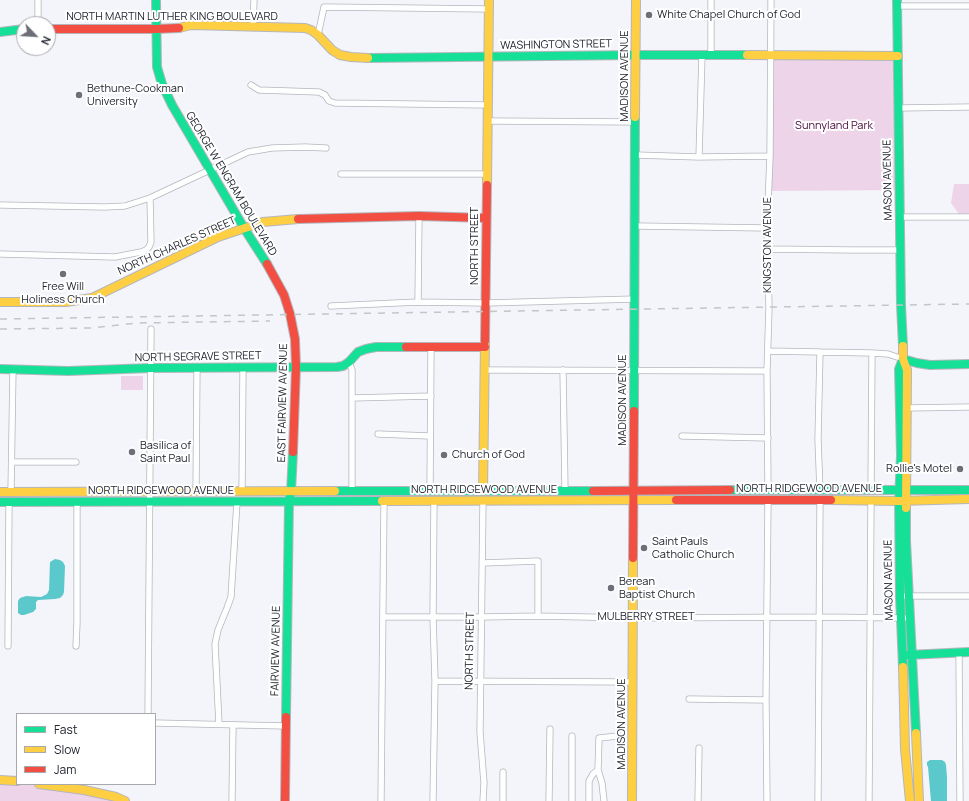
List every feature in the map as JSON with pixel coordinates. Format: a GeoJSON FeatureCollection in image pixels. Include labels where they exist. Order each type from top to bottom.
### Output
{"type":"FeatureCollection","features":[{"type":"Feature","properties":{"kind":"main road","name":"GEORGE W ENGRAM BOULEVARD"},"geometry":{"type":"LineString","coordinates":[[156,0],[157,67],[162,84],[172,105],[244,228],[264,259],[281,289],[288,306]]}},
{"type":"Feature","properties":{"kind":"main road","name":"NORTH STREET"},"geometry":{"type":"LineString","coordinates":[[483,491],[489,0]]}},
{"type":"Feature","properties":{"kind":"main road","name":"MADISON AVENUE"},"geometry":{"type":"LineString","coordinates":[[632,801],[637,55],[636,0]]}},
{"type":"Feature","properties":{"kind":"main road","name":"MASON AVENUE"},"geometry":{"type":"LineString","coordinates":[[897,3],[900,250],[903,359],[907,368],[907,408],[900,596],[912,655],[919,801]]}},
{"type":"Feature","properties":{"kind":"main road","name":"NORTH MARTIN LUTHER KING BOULEVARD"},"geometry":{"type":"LineString","coordinates":[[56,29],[156,29],[180,28],[191,25],[253,26],[305,28],[318,35]]}},
{"type":"Feature","properties":{"kind":"main road"},"geometry":{"type":"LineString","coordinates":[[0,32],[16,31]]}},
{"type":"Feature","properties":{"kind":"main road","name":"WASHINGTON STREET"},"geometry":{"type":"LineString","coordinates":[[318,35],[332,50],[340,55],[362,58],[637,55],[898,56]]}},
{"type":"Feature","properties":{"kind":"main road","name":"NORTH CHARLES STREET"},"geometry":{"type":"LineString","coordinates":[[0,302],[66,302],[92,298],[218,237],[263,222],[291,219],[420,216],[486,218]]}},
{"type":"Feature","properties":{"kind":"main road","name":"EAST FAIRVIEW AVENUE"},"geometry":{"type":"LineString","coordinates":[[288,306],[295,339],[296,367],[291,492],[289,501]]}},
{"type":"Feature","properties":{"kind":"main road","name":"NORTH SEGRAVE STREET"},"geometry":{"type":"LineString","coordinates":[[0,369],[68,371],[197,367],[337,367],[343,366],[358,352],[366,348],[485,347]]}},
{"type":"Feature","properties":{"kind":"main road","name":"MASON AVENUE"},"geometry":{"type":"LineString","coordinates":[[903,359],[899,369],[903,491]]}},
{"type":"Feature","properties":{"kind":"main road"},"geometry":{"type":"LineString","coordinates":[[903,359],[930,365],[969,364]]}},
{"type":"Feature","properties":{"kind":"main road","name":"NORTH RIDGEWOOD AVENUE"},"geometry":{"type":"LineString","coordinates":[[0,492],[969,490]]}},
{"type":"Feature","properties":{"kind":"main road"},"geometry":{"type":"LineString","coordinates":[[384,501],[388,496],[395,492]]}},
{"type":"Feature","properties":{"kind":"main road","name":"NORTH RIDGEWOOD AVENUE"},"geometry":{"type":"LineString","coordinates":[[0,502],[634,500],[903,501],[969,499]]}},
{"type":"Feature","properties":{"kind":"main road","name":"FAIRVIEW AVENUE"},"geometry":{"type":"LineString","coordinates":[[285,801],[289,501]]}},
{"type":"Feature","properties":{"kind":"main road","name":"MASON AVENUE"},"geometry":{"type":"LineString","coordinates":[[903,501],[908,596],[903,655],[905,748],[910,801]]}},
{"type":"Feature","properties":{"kind":"main road"},"geometry":{"type":"LineString","coordinates":[[903,655],[969,652]]}},
{"type":"Feature","properties":{"kind":"main road"},"geometry":{"type":"LineString","coordinates":[[0,780],[16,781]]}},
{"type":"Feature","properties":{"kind":"main road"},"geometry":{"type":"LineString","coordinates":[[46,785],[84,790],[116,797],[125,801]]}},
{"type":"Feature","properties":{"kind":"street"},"geometry":{"type":"LineString","coordinates":[[38,0],[38,16]]}},
{"type":"Feature","properties":{"kind":"street"},"geometry":{"type":"LineString","coordinates":[[253,26],[254,0]]}},
{"type":"Feature","properties":{"kind":"street"},"geometry":{"type":"LineString","coordinates":[[699,157],[711,0]]}},
{"type":"Feature","properties":{"kind":"street","name":"KINGSTON AVENUE"},"geometry":{"type":"LineString","coordinates":[[768,491],[769,308],[767,228],[770,156],[771,0]]}},
{"type":"Feature","properties":{"kind":"street"},"geometry":{"type":"LineString","coordinates":[[897,3],[969,6]]}},
{"type":"Feature","properties":{"kind":"street"},"geometry":{"type":"LineString","coordinates":[[318,35],[324,7],[489,9]]}},
{"type":"Feature","properties":{"kind":"street"},"geometry":{"type":"LineString","coordinates":[[251,85],[259,90],[319,92],[325,95],[329,101],[335,103],[487,105]]}},
{"type":"Feature","properties":{"kind":"street"},"geometry":{"type":"LineString","coordinates":[[898,108],[969,107]]}},
{"type":"Feature","properties":{"kind":"street"},"geometry":{"type":"LineString","coordinates":[[487,121],[636,122]]}},
{"type":"Feature","properties":{"kind":"street"},"geometry":{"type":"LineString","coordinates":[[0,205],[125,206],[150,198],[248,152],[272,148],[326,148]]}},
{"type":"Feature","properties":{"kind":"street"},"geometry":{"type":"LineString","coordinates":[[636,155],[699,157],[770,156]]}},
{"type":"Feature","properties":{"kind":"street"},"geometry":{"type":"LineString","coordinates":[[341,174],[487,174]]}},
{"type":"Feature","properties":{"kind":"street"},"geometry":{"type":"LineString","coordinates":[[0,254],[115,257],[141,252],[149,247],[151,242],[150,198]]}},
{"type":"Feature","properties":{"kind":"street"},"geometry":{"type":"LineString","coordinates":[[418,302],[420,216]]}},
{"type":"Feature","properties":{"kind":"street"},"geometry":{"type":"LineString","coordinates":[[900,217],[969,217]]}},
{"type":"Feature","properties":{"kind":"street"},"geometry":{"type":"LineString","coordinates":[[636,226],[767,228]]}},
{"type":"Feature","properties":{"kind":"street"},"geometry":{"type":"LineString","coordinates":[[767,249],[900,250]]}},
{"type":"Feature","properties":{"kind":"street"},"geometry":{"type":"LineString","coordinates":[[331,306],[418,302],[486,303],[635,299]]}},
{"type":"Feature","properties":{"kind":"street"},"geometry":{"type":"LineString","coordinates":[[148,713],[151,329]]}},
{"type":"Feature","properties":{"kind":"street"},"geometry":{"type":"LineString","coordinates":[[430,492],[431,347]]}},
{"type":"Feature","properties":{"kind":"street"},"geometry":{"type":"LineString","coordinates":[[768,351],[872,353],[888,354],[903,359]]}},
{"type":"Feature","properties":{"kind":"street"},"geometry":{"type":"LineString","coordinates":[[820,352],[818,439],[820,491]]}},
{"type":"Feature","properties":{"kind":"street"},"geometry":{"type":"LineString","coordinates":[[871,490],[872,353]]}},
{"type":"Feature","properties":{"kind":"street"},"geometry":{"type":"LineString","coordinates":[[349,362],[352,370],[352,492]]}},
{"type":"Feature","properties":{"kind":"street"},"geometry":{"type":"LineString","coordinates":[[196,492],[197,367]]}},
{"type":"Feature","properties":{"kind":"street"},"geometry":{"type":"LineString","coordinates":[[242,492],[243,368]]}},
{"type":"Feature","properties":{"kind":"street"},"geometry":{"type":"LineString","coordinates":[[12,492],[13,369]]}},
{"type":"Feature","properties":{"kind":"street"},"geometry":{"type":"LineString","coordinates":[[484,370],[768,371]]}},
{"type":"Feature","properties":{"kind":"street"},"geometry":{"type":"LineString","coordinates":[[563,370],[565,492]]}},
{"type":"Feature","properties":{"kind":"street"},"geometry":{"type":"LineString","coordinates":[[352,398],[431,396]]}},
{"type":"Feature","properties":{"kind":"street"},"geometry":{"type":"LineString","coordinates":[[907,408],[969,407]]}},
{"type":"Feature","properties":{"kind":"street"},"geometry":{"type":"LineString","coordinates":[[378,434],[430,436]]}},
{"type":"Feature","properties":{"kind":"street"},"geometry":{"type":"LineString","coordinates":[[682,436],[768,438]]}},
{"type":"Feature","properties":{"kind":"street"},"geometry":{"type":"LineString","coordinates":[[12,462],[76,462]]}},
{"type":"Feature","properties":{"kind":"street"},"geometry":{"type":"LineString","coordinates":[[767,801],[766,700],[768,500]]}},
{"type":"Feature","properties":{"kind":"street"},"geometry":{"type":"LineString","coordinates":[[818,801],[820,500]]}},
{"type":"Feature","properties":{"kind":"street"},"geometry":{"type":"LineString","coordinates":[[869,801],[870,500]]}},
{"type":"Feature","properties":{"kind":"street"},"geometry":{"type":"LineString","coordinates":[[381,801],[384,501]]}},
{"type":"Feature","properties":{"kind":"street"},"geometry":{"type":"LineString","coordinates":[[433,801],[435,681],[433,617],[434,501]]}},
{"type":"Feature","properties":{"kind":"street","name":"NORTH STREET"},"geometry":{"type":"LineString","coordinates":[[483,501],[480,682],[480,732],[484,783],[483,801]]}},
{"type":"Feature","properties":{"kind":"street"},"geometry":{"type":"LineString","coordinates":[[8,646],[9,502]]}},
{"type":"Feature","properties":{"kind":"street"},"geometry":{"type":"LineString","coordinates":[[76,646],[78,502]]}},
{"type":"Feature","properties":{"kind":"street"},"geometry":{"type":"LineString","coordinates":[[218,724],[215,644],[218,630],[231,597],[237,502]]}},
{"type":"Feature","properties":{"kind":"street"},"geometry":{"type":"LineString","coordinates":[[483,563],[538,561],[538,616]]}},
{"type":"Feature","properties":{"kind":"street"},"geometry":{"type":"LineString","coordinates":[[900,596],[969,596]]}},
{"type":"Feature","properties":{"kind":"street","name":"MULBERRY STREET"},"geometry":{"type":"LineString","coordinates":[[383,617],[481,618],[538,616],[634,618],[905,618]]}},
{"type":"Feature","properties":{"kind":"street"},"geometry":{"type":"LineString","coordinates":[[959,652],[960,801]]}},
{"type":"Feature","properties":{"kind":"street"},"geometry":{"type":"LineString","coordinates":[[435,681],[633,682]]}},
{"type":"Feature","properties":{"kind":"street"},"geometry":{"type":"LineString","coordinates":[[689,699],[766,700]]}},
{"type":"Feature","properties":{"kind":"street"},"geometry":{"type":"LineString","coordinates":[[156,722],[286,726]]}},
{"type":"Feature","properties":{"kind":"street"},"geometry":{"type":"LineString","coordinates":[[232,801],[233,725]]}},
{"type":"Feature","properties":{"kind":"street"},"geometry":{"type":"LineString","coordinates":[[549,801],[550,729]]}},
{"type":"Feature","properties":{"kind":"street"},"geometry":{"type":"LineString","coordinates":[[572,736],[572,801]]}},
{"type":"Feature","properties":{"kind":"street"},"geometry":{"type":"LineString","coordinates":[[604,801],[602,783],[598,770],[599,738],[618,736]]}},
{"type":"Feature","properties":{"kind":"street"},"geometry":{"type":"LineString","coordinates":[[698,801],[699,748]]}},
{"type":"Feature","properties":{"kind":"street"},"geometry":{"type":"LineString","coordinates":[[589,801],[589,781],[593,774],[598,770]]}},
{"type":"Feature","properties":{"kind":"street"},"geometry":{"type":"LineString","coordinates":[[503,772],[503,801]]}},
{"type":"Feature","properties":{"kind":"green space","name":"Sunnyland Park"},"geometry":{"type":"Polygon","coordinates":[[[771,56],[898,56],[900,190],[768,191],[771,56]]]}},
{"type":"Feature","properties":{"kind":"green space"},"geometry":{"type":"Polygon","coordinates":[[[954,184],[969,184],[969,214],[959,214],[951,203],[954,184]]]}},
{"type":"Feature","properties":{"kind":"green space"},"geometry":{"type":"Polygon","coordinates":[[[121,376],[143,376],[143,390],[121,390],[121,376]]]}},
{"type":"Feature","properties":{"kind":"green space"},"geometry":{"type":"Polygon","coordinates":[[[0,780],[16,785],[44,785],[125,801],[0,801],[0,780]]]}},
{"type":"Feature","properties":{"kind":"water"},"geometry":{"type":"Polygon","coordinates":[[[55,559],[63,562],[65,566],[63,595],[60,598],[55,599],[38,600],[36,602],[36,609],[33,612],[21,615],[18,613],[18,601],[20,598],[26,596],[41,597],[47,594],[49,590],[50,562],[55,559]]]}},
{"type":"Feature","properties":{"kind":"water"},"geometry":{"type":"Polygon","coordinates":[[[930,760],[942,760],[945,762],[947,777],[947,801],[931,801],[927,765],[927,762],[930,760]]]}},
{"type":"Feature","properties":{"kind":"railway"},"geometry":{"type":"LineString","coordinates":[[0,319],[969,304]]}},
{"type":"Feature","properties":{"kind":"railway"},"geometry":{"type":"LineString","coordinates":[[0,329],[91,328],[137,323],[270,321]]}},
{"type":"Feature","properties":{"kind":"traffic: fast"},"geometry":{"type":"LineString","coordinates":[[156,0],[157,67],[162,84],[172,105],[244,228],[267,264]]}},
{"type":"Feature","properties":{"kind":"traffic: fast"},"geometry":{"type":"LineString","coordinates":[[897,0],[901,305],[903,346]]}},
{"type":"Feature","properties":{"kind":"traffic: fast"},"geometry":{"type":"LineString","coordinates":[[0,32],[16,30]]}},
{"type":"Feature","properties":{"kind":"traffic: fast"},"geometry":{"type":"LineString","coordinates":[[368,58],[747,55]]}},
{"type":"Feature","properties":{"kind":"traffic: fast"},"geometry":{"type":"LineString","coordinates":[[634,411],[635,117]]}},
{"type":"Feature","properties":{"kind":"traffic: fast"},"geometry":{"type":"LineString","coordinates":[[0,369],[68,371],[151,368],[337,367],[343,366],[358,352],[366,349],[376,347],[406,347]]}},
{"type":"Feature","properties":{"kind":"traffic: fast"},"geometry":{"type":"LineString","coordinates":[[903,359],[899,369],[901,455],[899,501],[900,596],[903,667]]}},
{"type":"Feature","properties":{"kind":"traffic: fast"},"geometry":{"type":"LineString","coordinates":[[903,359],[930,365],[969,364]]}},
{"type":"Feature","properties":{"kind":"traffic: fast"},"geometry":{"type":"LineString","coordinates":[[286,717],[289,501],[291,492],[293,452]]}},
{"type":"Feature","properties":{"kind":"traffic: fast"},"geometry":{"type":"LineString","coordinates":[[730,490],[969,490]]}},
{"type":"Feature","properties":{"kind":"traffic: fast"},"geometry":{"type":"LineString","coordinates":[[335,491],[593,491]]}},
{"type":"Feature","properties":{"kind":"traffic: fast"},"geometry":{"type":"LineString","coordinates":[[0,502],[382,501]]}},
{"type":"Feature","properties":{"kind":"traffic: fast"},"geometry":{"type":"LineString","coordinates":[[906,508],[906,541],[916,733]]}},
{"type":"Feature","properties":{"kind":"traffic: fast"},"geometry":{"type":"LineString","coordinates":[[908,655],[969,652]]}},
{"type":"Feature","properties":{"kind":"traffic: slow"},"geometry":{"type":"LineString","coordinates":[[487,185],[489,0]]}},
{"type":"Feature","properties":{"kind":"traffic: slow"},"geometry":{"type":"LineString","coordinates":[[635,117],[636,0]]}},
{"type":"Feature","properties":{"kind":"traffic: slow"},"geometry":{"type":"LineString","coordinates":[[179,28],[191,25],[305,28],[318,35],[332,50],[340,55],[368,58]]}},
{"type":"Feature","properties":{"kind":"traffic: slow"},"geometry":{"type":"LineString","coordinates":[[747,55],[898,56]]}},
{"type":"Feature","properties":{"kind":"traffic: slow"},"geometry":{"type":"LineString","coordinates":[[0,302],[66,302],[92,298],[218,237],[263,222],[298,219]]}},
{"type":"Feature","properties":{"kind":"traffic: slow"},"geometry":{"type":"LineString","coordinates":[[483,491],[485,341]]}},
{"type":"Feature","properties":{"kind":"traffic: slow"},"geometry":{"type":"LineString","coordinates":[[903,346],[903,359],[907,370],[906,508]]}},
{"type":"Feature","properties":{"kind":"traffic: slow"},"geometry":{"type":"LineString","coordinates":[[0,492],[335,491]]}},
{"type":"Feature","properties":{"kind":"traffic: slow"},"geometry":{"type":"LineString","coordinates":[[831,500],[899,501],[969,499]]}},
{"type":"Feature","properties":{"kind":"traffic: slow"},"geometry":{"type":"LineString","coordinates":[[382,501],[676,500]]}},
{"type":"Feature","properties":{"kind":"traffic: slow"},"geometry":{"type":"LineString","coordinates":[[632,801],[633,558]]}},
{"type":"Feature","properties":{"kind":"traffic: slow"},"geometry":{"type":"LineString","coordinates":[[903,667],[905,749],[910,801]]}},
{"type":"Feature","properties":{"kind":"traffic: slow"},"geometry":{"type":"LineString","coordinates":[[916,733],[919,801]]}},
{"type":"Feature","properties":{"kind":"traffic: slow"},"geometry":{"type":"LineString","coordinates":[[0,780],[16,781]]}},
{"type":"Feature","properties":{"kind":"traffic: slow"},"geometry":{"type":"LineString","coordinates":[[46,785],[84,790],[116,797],[125,801]]}},
{"type":"Feature","properties":{"kind":"traffic: jam"},"geometry":{"type":"LineString","coordinates":[[56,29],[179,28]]}},
{"type":"Feature","properties":{"kind":"traffic: jam"},"geometry":{"type":"LineString","coordinates":[[485,341],[487,185]]}},
{"type":"Feature","properties":{"kind":"traffic: jam"},"geometry":{"type":"LineString","coordinates":[[298,219],[419,216],[486,218]]}},
{"type":"Feature","properties":{"kind":"traffic: jam"},"geometry":{"type":"LineString","coordinates":[[267,264],[284,295],[290,314],[295,339],[296,367],[293,452]]}},
{"type":"Feature","properties":{"kind":"traffic: jam"},"geometry":{"type":"LineString","coordinates":[[406,347],[485,347]]}},
{"type":"Feature","properties":{"kind":"traffic: jam"},"geometry":{"type":"LineString","coordinates":[[633,558],[634,411]]}},
{"type":"Feature","properties":{"kind":"traffic: jam"},"geometry":{"type":"LineString","coordinates":[[593,491],[730,490]]}},
{"type":"Feature","properties":{"kind":"traffic: jam"},"geometry":{"type":"LineString","coordinates":[[676,500],[831,500]]}},
{"type":"Feature","properties":{"kind":"traffic: jam"},"geometry":{"type":"LineString","coordinates":[[285,801],[286,717]]}},
{"type":"Feature","properties":{"kind":"place","name":"White Chapel Church of God"},"geometry":{"type":"Point","coordinates":[649,15]}},
{"type":"Feature","properties":{"kind":"place","name":"Bethune-Cookman University"},"geometry":{"type":"Point","coordinates":[79,95]}},
{"type":"Feature","properties":{"kind":"place","name":"Free Will Holiness Church"},"geometry":{"type":"Point","coordinates":[63,274]}},
{"type":"Feature","properties":{"kind":"place","name":"Basilica of Saint Paul"},"geometry":{"type":"Point","coordinates":[132,452]}},
{"type":"Feature","properties":{"kind":"place","name":"Church of God"},"geometry":{"type":"Point","coordinates":[444,455]}},
{"type":"Feature","properties":{"kind":"place","name":"Rollie's Motel"},"geometry":{"type":"Point","coordinates":[960,469]}},
{"type":"Feature","properties":{"kind":"place","name":"Saint Pauls Catholic Church"},"geometry":{"type":"Point","coordinates":[644,548]}},
{"type":"Feature","properties":{"kind":"place","name":"Berean Baptist Church"},"geometry":{"type":"Point","coordinates":[611,588]}}]}
